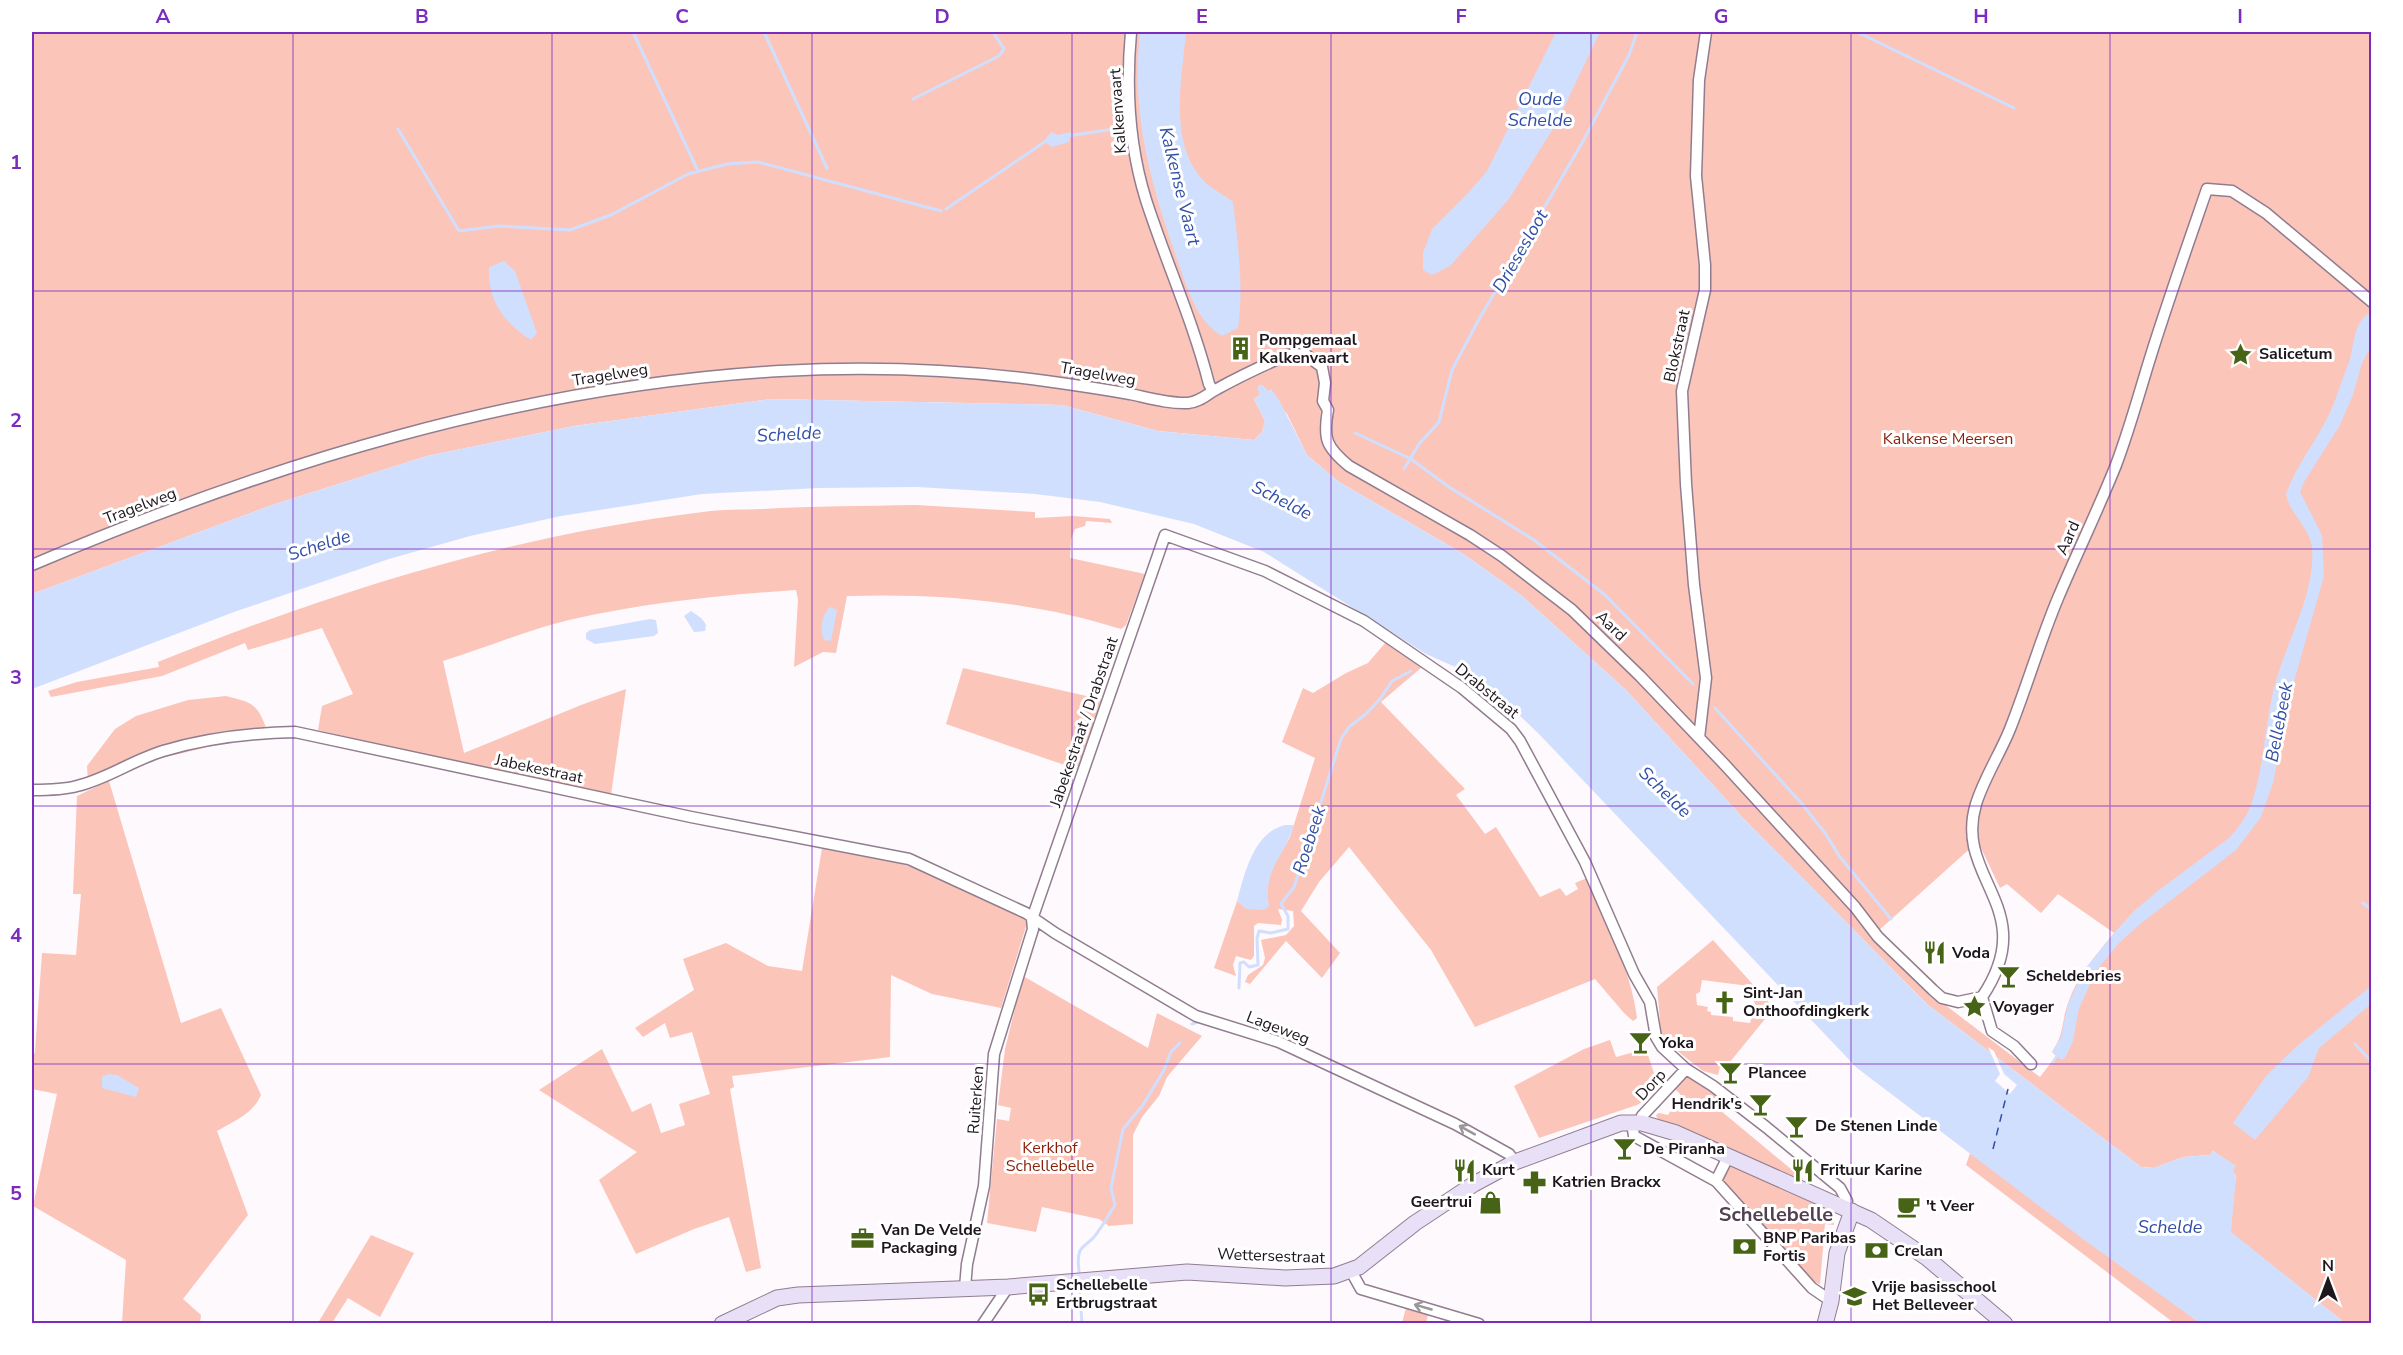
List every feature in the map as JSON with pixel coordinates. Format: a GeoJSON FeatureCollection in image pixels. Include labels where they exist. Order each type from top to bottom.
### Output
{"type":"FeatureCollection","features":[{"type":"Feature","properties":{"kind":"main road","name":"Wettersestraat"},"geometry":{"type":"LineString","coordinates":[[722,1323],[777,1298],[798,1295],[1008,1287],[1187,1272],[1304,1278],[1334,1276],[1351,1271],[1369,1261],[1415,1223],[1474,1184],[1515,1162],[1607,1127],[1637,1123]]}},
{"type":"Feature","properties":{"kind":"main road"},"geometry":{"type":"LineString","coordinates":[[1637,1123],[1676,1133],[1849,1209],[1881,1226],[1927,1258],[2005,1323]]}},
{"type":"Feature","properties":{"kind":"main road"},"geometry":{"type":"LineString","coordinates":[[1825,1323],[1831,1301],[1837,1253],[1849,1209]]}},
{"type":"Feature","properties":{"kind":"street","name":"Kalkenvaart"},"geometry":{"type":"LineString","coordinates":[[1131,32],[1129,94],[1136,156],[1146,199],[1213,391]]}},
{"type":"Feature","properties":{"kind":"street","name":"Blokstraat"},"geometry":{"type":"LineString","coordinates":[[1698,738],[1706,678],[1694,585],[1682,391],[1705,290],[1705,265],[1696,176],[1699,80],[1706,32]]}},
{"type":"Feature","properties":{"kind":"street","name":"Aard"},"geometry":{"type":"LineString","coordinates":[[1213,391],[1287,355],[1305,354],[1317,362],[1324,373],[1323,401],[1328,410],[1325,429],[1328,446],[1338,457],[1349,466],[1470,535],[1548,591],[1596,632],[1845,895],[1878,937],[1942,998],[1958,1002],[1982,997],[1997,973],[2004,943],[2004,927],[2000,910],[1974,849],[1972,824],[1977,803],[2008,734],[2058,599],[2117,463],[2165,309],[2207,189],[2218,188],[2232,191],[2266,213],[2372,302]]}},
{"type":"Feature","properties":{"kind":"street","name":"Tragelweg"},"geometry":{"type":"LineString","coordinates":[[32,565],[214,493],[344,451],[521,406],[648,385],[728,375],[893,368],[994,374],[1191,403],[1213,391]]}},
{"type":"Feature","properties":{"kind":"street","name":"Jabekestraat / Drabstraat"},"geometry":{"type":"LineString","coordinates":[[1032,919],[1165,535]]}},
{"type":"Feature","properties":{"kind":"street","name":"Drabstraat"},"geometry":{"type":"LineString","coordinates":[[1165,535],[1265,571],[1364,621],[1454,682],[1511,729],[1531,760],[1581,853],[1634,974],[1650,1002],[1656,1036],[1662,1047],[1686,1069]]}},
{"type":"Feature","properties":{"kind":"street","name":"Jabekestraat"},"geometry":{"type":"LineString","coordinates":[[32,790],[78,786],[141,758],[188,744],[237,735],[295,732],[680,815],[909,859],[975,888],[1026,913],[1032,919]]}},
{"type":"Feature","properties":{"kind":"street","name":"Lageweg"},"geometry":{"type":"LineString","coordinates":[[1032,919],[1162,998],[1196,1016],[1271,1039],[1393,1094],[1474,1134],[1509,1154],[1515,1162]]}},
{"type":"Feature","properties":{"kind":"street","name":"Ruiterken"},"geometry":{"type":"LineString","coordinates":[[965,1288],[967,1264],[984,1186],[994,1054],[1033,929],[1032,919]]}},
{"type":"Feature","properties":{"kind":"street"},"geometry":{"type":"LineString","coordinates":[[1982,997],[1992,1031],[2014,1046],[2031,1064]]}},
{"type":"Feature","properties":{"kind":"street","name":"Dorp"},"geometry":{"type":"LineString","coordinates":[[1831,1301],[1812,1288],[1716,1181],[1634,1136],[1637,1123],[1686,1069],[1713,1086],[1840,1188],[1849,1209]]}},
{"type":"Feature","properties":{"kind":"street"},"geometry":{"type":"LineString","coordinates":[[1716,1181],[1728,1156]]}},
{"type":"Feature","properties":{"kind":"street"},"geometry":{"type":"LineString","coordinates":[[1351,1271],[1362,1289],[1479,1323]]}},
{"type":"Feature","properties":{"kind":"street"},"geometry":{"type":"LineString","coordinates":[[983,1323],[1008,1287]]}},
{"type":"Feature","properties":{"kind":"green space","name":"Kalkense Meersen"},"geometry":{"type":"Polygon","coordinates":[[[32,32],[2371,32],[2371,1323],[2345,1323],[2230,1232],[2236,1175],[2232,1171],[2235,1166],[2213,1151],[2210,1155],[2183,1157],[2154,1168],[2141,1167],[1928,1005],[1745,820],[1626,690],[1521,595],[1462,553],[1339,482],[1307,455],[1287,414],[1268,391],[1260,393],[1254,399],[1265,421],[1262,432],[1254,440],[1158,431],[1062,405],[771,399],[574,426],[427,456],[272,505],[32,594],[32,32]],[[1974,845],[1877,932],[1940,1001],[2040,1077],[2056,1056],[2052,1052],[2059,1039],[2068,1003],[2076,984],[2114,933],[2058,894],[2041,913],[2007,884],[2000,888],[1981,848],[1974,845]]]}},
{"type":"Feature","properties":{"kind":"green space"},"geometry":{"type":"Polygon","coordinates":[[[916,505],[1035,512],[1035,518],[1073,516],[1110,519],[1112,523],[1086,521],[1085,526],[1075,529],[1071,539],[1070,558],[1145,574],[1126,625],[1121,629],[1054,612],[985,601],[916,596],[847,596],[836,653],[823,652],[794,667],[798,600],[796,590],[682,600],[597,614],[538,629],[443,661],[464,753],[626,689],[611,795],[446,761],[318,730],[322,706],[353,694],[322,628],[248,650],[245,643],[162,676],[51,697],[48,691],[77,682],[159,667],[158,662],[224,636],[358,589],[493,551],[562,535],[717,510],[916,505]]]}},
{"type":"Feature","properties":{"kind":"green space"},"geometry":{"type":"Polygon","coordinates":[[[1386,642],[1422,667],[1381,702],[1465,789],[1456,795],[1485,834],[1496,827],[1540,897],[1560,888],[1566,896],[1578,889],[1575,883],[1587,878],[1624,964],[1637,1018],[1633,1021],[1595,979],[1475,1027],[1431,950],[1349,847],[1319,882],[1301,911],[1340,953],[1322,978],[1286,941],[1250,984],[1245,982],[1248,975],[1263,965],[1265,958],[1261,940],[1286,935],[1294,926],[1293,911],[1278,909],[1282,920],[1281,925],[1258,923],[1254,926],[1254,956],[1251,960],[1236,956],[1233,965],[1236,976],[1214,968],[1237,901],[1247,909],[1269,906],[1267,897],[1269,874],[1290,837],[1315,758],[1282,742],[1303,688],[1313,693],[1368,663],[1386,642]]]}},
{"type":"Feature","properties":{"kind":"green space"},"geometry":{"type":"Polygon","coordinates":[[[963,668],[1104,700],[1079,770],[946,724],[963,668]]]}},
{"type":"Feature","properties":{"kind":"green space"},"geometry":{"type":"Polygon","coordinates":[[[226,696],[242,700],[257,709],[267,730],[234,741],[157,759],[109,781],[181,1023],[221,1008],[261,1095],[258,1102],[248,1112],[217,1131],[248,1215],[183,1299],[201,1315],[200,1323],[122,1323],[126,1260],[33,1206],[57,1094],[32,1089],[32,1059],[35,1052],[42,953],[76,955],[81,894],[73,894],[77,796],[106,782],[88,783],[87,766],[115,729],[136,716],[188,700],[226,696]]]}},
{"type":"Feature","properties":{"kind":"green space"},"geometry":{"type":"Polygon","coordinates":[[[822,848],[883,859],[930,872],[1028,920],[1001,1008],[932,994],[891,975],[890,1057],[732,1076],[734,1087],[730,1089],[761,1268],[746,1272],[729,1217],[636,1254],[599,1180],[637,1152],[539,1090],[602,1049],[632,1112],[651,1103],[661,1133],[685,1125],[679,1104],[710,1094],[692,1032],[670,1038],[665,1023],[643,1037],[635,1028],[694,990],[683,959],[726,943],[768,966],[802,971],[822,848]]]}},
{"type":"Feature","properties":{"kind":"green space"},"geometry":{"type":"Polygon","coordinates":[[[1713,940],[1774,1008],[1725,1068],[1720,1067],[1718,1075],[1703,1071],[1666,1042],[1661,1032],[1657,987],[1713,940]],[[1702,980],[1700,992],[1696,994],[1697,1005],[1708,1007],[1707,1011],[1711,1012],[1711,1015],[1733,1017],[1733,1021],[1750,1023],[1755,1003],[1752,999],[1753,992],[1748,991],[1749,986],[1702,980]]]}},
{"type":"Feature","properties":{"kind":"green space","name":"Kerkhof Schellebelle"},"geometry":{"type":"Polygon","coordinates":[[[1023,976],[1148,1048],[1157,1013],[1202,1036],[1167,1077],[1159,1096],[1142,1117],[1133,1135],[1133,1224],[1109,1226],[1099,1219],[1042,1207],[1036,1232],[987,1223],[997,1119],[1009,1121],[1011,1108],[998,1105],[1005,1049],[1023,976]]]}},
{"type":"Feature","properties":{"kind":"green space"},"geometry":{"type":"Polygon","coordinates":[[[1610,1040],[1616,1057],[1646,1049],[1654,1073],[1656,1089],[1637,1105],[1539,1138],[1514,1086],[1584,1049],[1610,1040]]]}},
{"type":"Feature","properties":{"kind":"green space"},"geometry":{"type":"Polygon","coordinates":[[[1685,1077],[1691,1077],[1715,1094],[1715,1106],[1803,1179],[1800,1182],[1658,1120],[1656,1115],[1659,1113],[1668,1115],[1681,1095],[1675,1089],[1685,1077]]]}},
{"type":"Feature","properties":{"kind":"green space"},"geometry":{"type":"Polygon","coordinates":[[[1970,1153],[2200,1323],[2174,1323],[1966,1165],[1970,1153]]]}},
{"type":"Feature","properties":{"kind":"green space"},"geometry":{"type":"Polygon","coordinates":[[[1731,1164],[1828,1208],[1834,1218],[1834,1225],[1825,1224],[1820,1284],[1800,1269],[1786,1254],[1723,1180],[1731,1164]]]}},
{"type":"Feature","properties":{"kind":"green space"},"geometry":{"type":"Polygon","coordinates":[[[371,1235],[414,1253],[380,1317],[348,1298],[332,1323],[318,1323],[371,1235]]]}},
{"type":"Feature","properties":{"kind":"green space"},"geometry":{"type":"Polygon","coordinates":[[[1406,1308],[1428,1315],[1426,1323],[1402,1323],[1406,1308]]]}},
{"type":"Feature","properties":{"kind":"water","name":"Kalkense Vaart"},"geometry":{"type":"Polygon","coordinates":[[[1140,32],[1186,32],[1180,111],[1181,131],[1186,150],[1194,168],[1206,183],[1233,202],[1240,265],[1240,312],[1238,328],[1222,336],[1205,322],[1189,292],[1167,231],[1151,175],[1138,91],[1140,32]]]}},
{"type":"Feature","properties":{"kind":"water","name":"Oude Schelde"},"geometry":{"type":"Polygon","coordinates":[[[1556,32],[1600,32],[1556,124],[1509,199],[1450,266],[1432,275],[1423,270],[1423,253],[1432,229],[1487,171],[1556,32]]]}},
{"type":"Feature","properties":{"kind":"water"},"geometry":{"type":"Polygon","coordinates":[[[1051,132],[1058,135],[1071,132],[1069,142],[1052,147],[1044,141],[1051,132]]]}},
{"type":"Feature","properties":{"kind":"water"},"geometry":{"type":"Polygon","coordinates":[[[504,261],[515,271],[537,333],[531,340],[505,318],[494,300],[489,267],[504,261]]]}},
{"type":"Feature","properties":{"kind":"water","name":"Bellebeek"},"geometry":{"type":"Polygon","coordinates":[[[2371,312],[2371,346],[2362,363],[2353,395],[2340,425],[2300,492],[2322,535],[2324,576],[2291,692],[2273,783],[2261,817],[2236,850],[2140,924],[2119,943],[2096,971],[2079,1008],[2073,1041],[2065,1058],[2062,1060],[2058,1057],[2053,1064],[2051,1063],[2056,1055],[2052,1052],[2061,1037],[2068,1004],[2084,970],[2134,911],[2229,838],[2251,805],[2260,772],[2273,692],[2304,602],[2312,565],[2310,540],[2291,508],[2286,494],[2332,408],[2348,365],[2357,328],[2365,316],[2371,312]]]}},
{"type":"Feature","properties":{"kind":"water","name":"Schelde"},"geometry":{"type":"Polygon","coordinates":[[[1260,385],[1268,391],[1271,389],[1279,400],[1307,455],[1339,482],[1462,553],[1521,595],[1626,690],[1745,820],[1928,1005],[2141,1167],[2154,1168],[2183,1157],[2210,1155],[2213,1151],[2236,1166],[2233,1171],[2236,1175],[2231,1232],[2345,1323],[2200,1323],[2087,1242],[1857,1068],[1538,733],[1480,678],[1426,654],[1264,552],[1194,524],[1100,502],[1035,494],[917,487],[819,488],[702,494],[561,516],[470,536],[389,559],[234,612],[32,689],[32,594],[272,505],[427,456],[574,426],[771,399],[1062,405],[1158,431],[1254,440],[1262,432],[1265,421],[1254,399],[1260,395],[1257,387],[1260,385]]]}},
{"type":"Feature","properties":{"kind":"water"},"geometry":{"type":"Polygon","coordinates":[[[830,607],[837,610],[831,641],[824,640],[822,632],[823,618],[830,607]]]}},
{"type":"Feature","properties":{"kind":"water"},"geometry":{"type":"Polygon","coordinates":[[[691,611],[704,622],[705,631],[694,632],[684,616],[691,611]]]}},
{"type":"Feature","properties":{"kind":"water"},"geometry":{"type":"Polygon","coordinates":[[[650,619],[656,620],[658,633],[654,636],[595,644],[586,639],[586,633],[590,630],[650,619]]]}},
{"type":"Feature","properties":{"kind":"water"},"geometry":{"type":"Polygon","coordinates":[[[1285,825],[1294,825],[1271,873],[1269,906],[1264,910],[1247,909],[1237,901],[1252,855],[1265,836],[1285,825]]]}},
{"type":"Feature","properties":{"kind":"water"},"geometry":{"type":"Polygon","coordinates":[[[2371,986],[2371,1004],[2319,1048],[2308,1077],[2255,1140],[2233,1123],[2266,1076],[2297,1046],[2371,986]]]}},
{"type":"Feature","properties":{"kind":"water"},"geometry":{"type":"Polygon","coordinates":[[[108,1074],[117,1075],[139,1088],[136,1097],[102,1088],[102,1077],[108,1074]]]}},
{"type":"Feature","properties":{"kind":"pier"},"geometry":{"type":"Polygon","coordinates":[[[1988,1047],[1994,1051],[2004,1074],[2017,1085],[2010,1094],[1995,1081],[2000,1074],[1988,1047]]]}},
{"type":"Feature","properties":{"kind":"waterway"},"geometry":{"type":"LineString","coordinates":[[633,32],[698,171]]}},
{"type":"Feature","properties":{"kind":"waterway"},"geometry":{"type":"LineString","coordinates":[[764,32],[827,168]]}},
{"type":"Feature","properties":{"kind":"waterway"},"geometry":{"type":"LineString","coordinates":[[913,99],[999,56],[1004,49],[993,32]]}},
{"type":"Feature","properties":{"kind":"waterway","name":"Driesesloot"},"geometry":{"type":"LineString","coordinates":[[1404,469],[1419,444],[1439,422],[1452,370],[1582,143],[1629,55],[1637,32]]}},
{"type":"Feature","properties":{"kind":"waterway"},"geometry":{"type":"LineString","coordinates":[[1857,32],[2014,108]]}},
{"type":"Feature","properties":{"kind":"waterway"},"geometry":{"type":"LineString","coordinates":[[398,129],[459,231],[499,226],[570,230],[611,215],[688,174],[727,164],[758,162],[941,211]]}},
{"type":"Feature","properties":{"kind":"waterway"},"geometry":{"type":"LineString","coordinates":[[1067,136],[1115,129]]}},
{"type":"Feature","properties":{"kind":"waterway"},"geometry":{"type":"LineString","coordinates":[[946,209],[1046,141]]}},
{"type":"Feature","properties":{"kind":"waterway"},"geometry":{"type":"LineString","coordinates":[[1355,433],[1411,459],[1449,487],[1534,540],[1604,594],[1693,684]]}},
{"type":"Feature","properties":{"kind":"waterway","name":"Roebeek"},"geometry":{"type":"LineString","coordinates":[[1239,988],[1240,963],[1244,962],[1249,967],[1258,965],[1259,931],[1271,933],[1288,929],[1288,916],[1281,904],[1294,887],[1341,739],[1349,727],[1380,699],[1392,681],[1411,671]]}},
{"type":"Feature","properties":{"kind":"waterway"},"geometry":{"type":"LineString","coordinates":[[1715,708],[1802,804],[1840,857],[1891,919]]}},
{"type":"Feature","properties":{"kind":"waterway"},"geometry":{"type":"LineString","coordinates":[[2363,903],[2372,910]]}},
{"type":"Feature","properties":{"kind":"waterway","name":"Roebeek"},"geometry":{"type":"LineString","coordinates":[[1192,1024],[1200,1021]]}},
{"type":"Feature","properties":{"kind":"waterway","name":"Roebeek"},"geometry":{"type":"LineString","coordinates":[[1079,1271],[1079,1254],[1083,1246],[1095,1236],[1115,1205],[1111,1188],[1123,1129],[1143,1105],[1164,1070],[1171,1052],[1180,1043]]}},
{"type":"Feature","properties":{"kind":"waterway"},"geometry":{"type":"LineString","coordinates":[[2355,1044],[2372,1062]]}},
{"type":"Feature","properties":{"kind":"waterway","name":"Roebeek"},"geometry":{"type":"LineString","coordinates":[[1080,1294],[1082,1324]]}},
{"type":"Feature","properties":{"kind":"ferry route"},"geometry":{"type":"LineString","coordinates":[[1993,1149],[2008,1089]]}},
{"type":"Feature","properties":{"kind":"place","name":"Pompgemaal Kalkenvaart"},"geometry":{"type":"Point","coordinates":[1241,349]}},
{"type":"Feature","properties":{"kind":"place","name":"Salicetum"},"geometry":{"type":"Point","coordinates":[2241,354]}},
{"type":"Feature","properties":{"kind":"place","name":"Voda"},"geometry":{"type":"Point","coordinates":[1934,953]}},
{"type":"Feature","properties":{"kind":"place","name":"Scheldebries"},"geometry":{"type":"Point","coordinates":[2008,976]}},
{"type":"Feature","properties":{"kind":"place","name":"Sint-Jan Onthoofdingkerk"},"geometry":{"type":"Point","coordinates":[1725,1002]}},
{"type":"Feature","properties":{"kind":"place","name":"Voyager"},"geometry":{"type":"Point","coordinates":[1975,1007]}},
{"type":"Feature","properties":{"kind":"place","name":"Yoka"},"geometry":{"type":"Point","coordinates":[1641,1043]}},
{"type":"Feature","properties":{"kind":"place","name":"Plancee"},"geometry":{"type":"Point","coordinates":[1730,1073]}},
{"type":"Feature","properties":{"kind":"place","name":"Hendrik's"},"geometry":{"type":"Point","coordinates":[1760,1104]}},
{"type":"Feature","properties":{"kind":"place","name":"De Stenen Linde"},"geometry":{"type":"Point","coordinates":[1797,1126]}},
{"type":"Feature","properties":{"kind":"place","name":"De Piranha"},"geometry":{"type":"Point","coordinates":[1625,1149]}},
{"type":"Feature","properties":{"kind":"place","name":"Kurt"},"geometry":{"type":"Point","coordinates":[1464,1170]}},
{"type":"Feature","properties":{"kind":"place","name":"Frituur Karine"},"geometry":{"type":"Point","coordinates":[1802,1170]}},
{"type":"Feature","properties":{"kind":"place","name":"Katrien Brackx"},"geometry":{"type":"Point","coordinates":[1534,1182]}},
{"type":"Feature","properties":{"kind":"place","name":"Geertrui"},"geometry":{"type":"Point","coordinates":[1490,1202]}},
{"type":"Feature","properties":{"kind":"place","name":"'t Veer"},"geometry":{"type":"Point","coordinates":[1908,1206]}},
{"type":"Feature","properties":{"kind":"place","name":"Van De Velde Packaging"},"geometry":{"type":"Point","coordinates":[863,1239]}},
{"type":"Feature","properties":{"kind":"place","name":"BNP Paribas Fortis"},"geometry":{"type":"Point","coordinates":[1745,1247]}},
{"type":"Feature","properties":{"kind":"place","name":"Crelan"},"geometry":{"type":"Point","coordinates":[1876,1251]}},
{"type":"Feature","properties":{"kind":"place","name":"Schellebelle Ertbrugstraat"},"geometry":{"type":"Point","coordinates":[1038,1294]}},
{"type":"Feature","properties":{"kind":"place","name":"Vrije basisschool Het Belleveer"},"geometry":{"type":"Point","coordinates":[1854,1296]}},
{"type":"Feature","properties":{"kind":"district","name":"Schellebelle"},"geometry":{"type":"Point","coordinates":[1776,1214]}}]}
